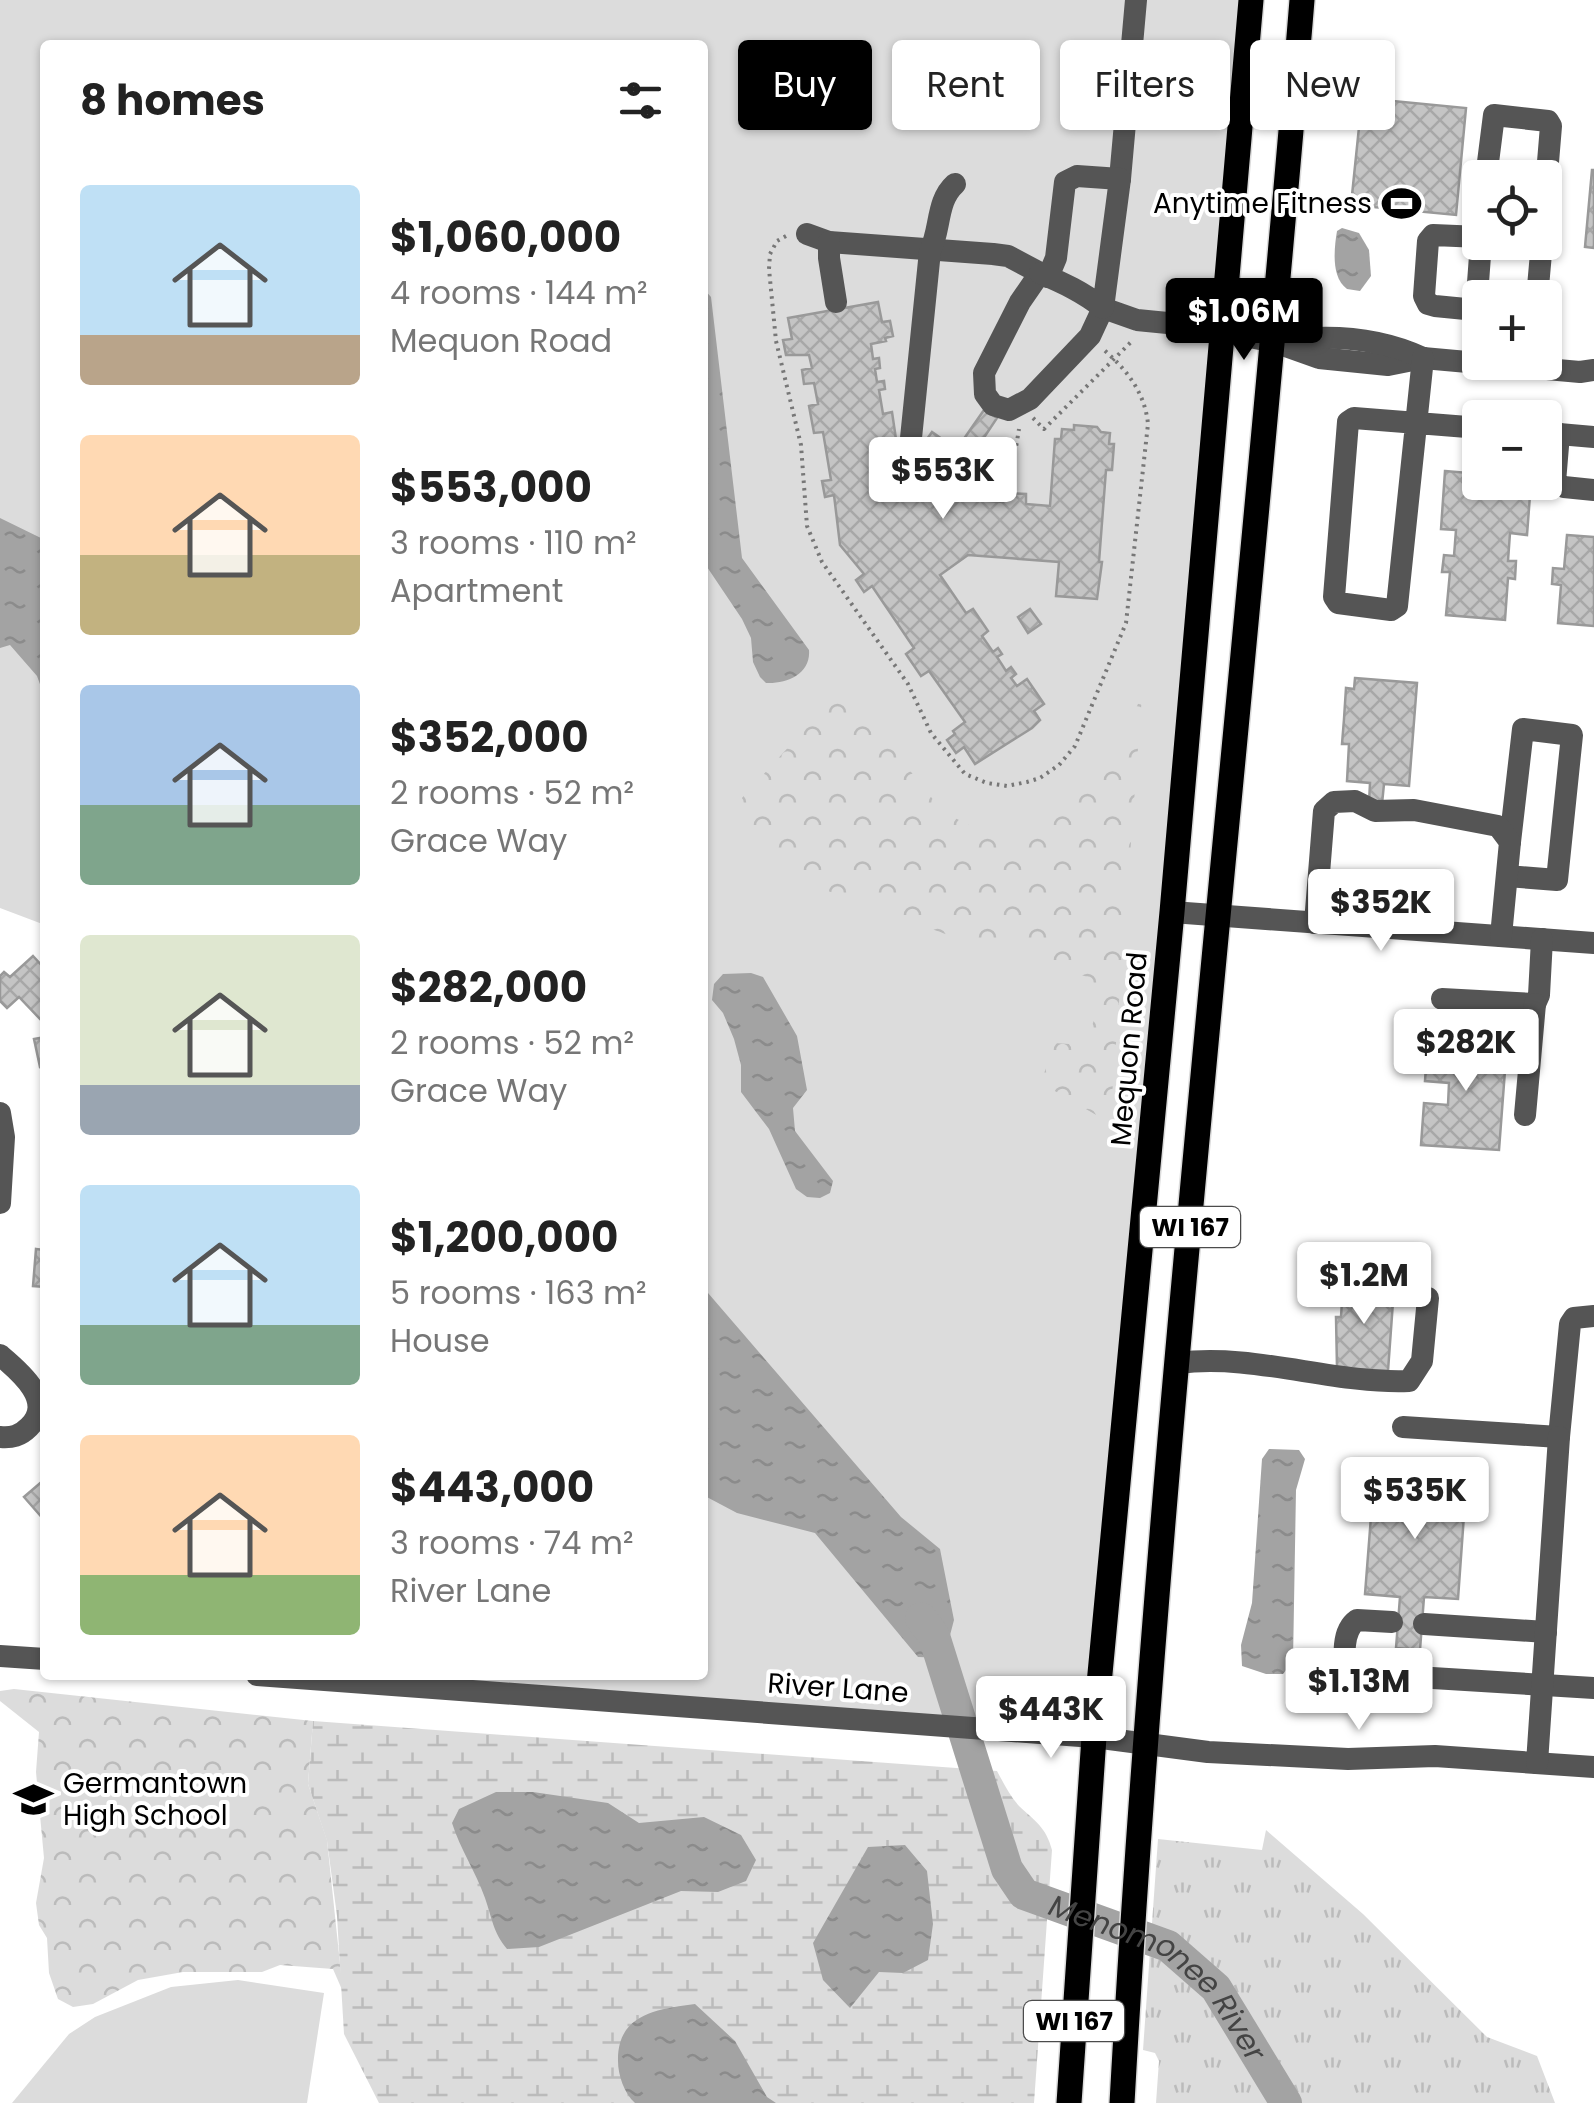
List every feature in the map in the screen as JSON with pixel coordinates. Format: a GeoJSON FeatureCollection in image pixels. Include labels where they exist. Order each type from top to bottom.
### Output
{"type":"FeatureCollection","features":[{"type":"Feature","properties":{"kind":"main road","name":"Mequon Road"},"geometry":{"type":"LineString","coordinates":[[1069,2103],[1094,1738],[1225,332],[1252,0]]}},
{"type":"Feature","properties":{"kind":"main road","name":"WI 167"},"geometry":{"type":"LineString","coordinates":[[1122,2103],[1144,1746],[1302,0]]}},
{"type":"Feature","properties":{"kind":"main road"},"geometry":{"type":"LineString","coordinates":[[1131,1359],[1178,1362]]}},
{"type":"Feature","properties":{"kind":"street"},"geometry":{"type":"LineString","coordinates":[[1120,180],[1077,176],[1065,182],[1056,258],[1020,302],[984,373],[985,394],[993,405],[1009,410],[1030,399],[1090,336],[1103,308],[1120,180],[1136,0]]}},
{"type":"Feature","properties":{"kind":"street"},"geometry":{"type":"LineString","coordinates":[[1488,160],[1494,116],[1548,121],[1548,160]]}},
{"type":"Feature","properties":{"kind":"street"},"geometry":{"type":"LineString","coordinates":[[910,438],[930,251],[937,236],[943,199],[955,184]]}},
{"type":"Feature","properties":{"kind":"street"},"geometry":{"type":"LineString","coordinates":[[807,234],[830,242],[1008,256],[1078,290],[1103,308],[1137,320],[1274,342],[1320,336],[1390,343],[1424,358],[1462,361]]}},
{"type":"Feature","properties":{"kind":"street"},"geometry":{"type":"LineString","coordinates":[[1462,238],[1433,235],[1428,241],[1424,296],[1434,306],[1462,309]]}},
{"type":"Feature","properties":{"kind":"street"},"geometry":{"type":"LineString","coordinates":[[830,242],[828,258],[836,302]]}},
{"type":"Feature","properties":{"kind":"street"},"geometry":{"type":"LineString","coordinates":[[1424,358],[1416,423],[1397,606],[1391,610],[1338,604],[1334,597],[1348,422],[1354,418],[1416,423],[1462,427]]}},
{"type":"Feature","properties":{"kind":"street"},"geometry":{"type":"LineString","coordinates":[[1562,370],[1594,370]]}},
{"type":"Feature","properties":{"kind":"street"},"geometry":{"type":"LineString","coordinates":[[1562,434],[1594,436]]}},
{"type":"Feature","properties":{"kind":"street"},"geometry":{"type":"LineString","coordinates":[[1562,486],[1594,490]]}},
{"type":"Feature","properties":{"kind":"street"},"geometry":{"type":"LineString","coordinates":[[1502,936],[1507,876],[1510,842],[1523,730],[1572,735],[1557,880],[1507,876]]}},
{"type":"Feature","properties":{"kind":"street"},"geometry":{"type":"LineString","coordinates":[[1315,922],[1324,811],[1334,802],[1355,801],[1375,811],[1414,810],[1498,826],[1510,842]]}},
{"type":"Feature","properties":{"kind":"street"},"geometry":{"type":"LineString","coordinates":[[1172,912],[1594,943]]}},
{"type":"Feature","properties":{"kind":"street"},"geometry":{"type":"LineString","coordinates":[[1526,1114],[1542,940]]}},
{"type":"Feature","properties":{"kind":"street"},"geometry":{"type":"LineString","coordinates":[[1442,1000],[1535,1004]]}},
{"type":"Feature","properties":{"kind":"street"},"geometry":{"type":"LineString","coordinates":[[0,1113],[4,1137],[0,1203]]}},
{"type":"Feature","properties":{"kind":"street"},"geometry":{"type":"LineString","coordinates":[[1178,1362],[1205,1359],[1408,1380],[1422,1361],[1428,1298]]}},
{"type":"Feature","properties":{"kind":"street"},"geometry":{"type":"LineString","coordinates":[[1537,1763],[1570,1324],[1574,1318],[1594,1316]]}},
{"type":"Feature","properties":{"kind":"street"},"geometry":{"type":"LineString","coordinates":[[0,1355],[26,1378],[37,1395],[38,1409],[35,1422],[21,1435],[0,1436]]}},
{"type":"Feature","properties":{"kind":"street"},"geometry":{"type":"LineString","coordinates":[[1403,1427],[1559,1437]]}},
{"type":"Feature","properties":{"kind":"street"},"geometry":{"type":"LineString","coordinates":[[1392,1622],[1352,1622],[1345,1662],[1351,1673],[1594,1688]]}},
{"type":"Feature","properties":{"kind":"street"},"geometry":{"type":"LineString","coordinates":[[1424,1624],[1546,1632]]}},
{"type":"Feature","properties":{"kind":"street"},"geometry":{"type":"LineString","coordinates":[[0,1656],[40,1659]]}},
{"type":"Feature","properties":{"kind":"street","name":"River Lane"},"geometry":{"type":"LineString","coordinates":[[324,1680],[1094,1738],[1144,1746],[1348,1759],[1435,1756],[1594,1767]]}},
{"type":"Feature","properties":{"kind":"path"},"geometry":{"type":"LineString","coordinates":[[807,234],[789,234],[777,241],[770,254],[769,269],[776,341],[801,445],[806,526],[822,562],[908,684],[931,733],[965,774],[987,783],[1008,786],[1040,778],[1076,746],[1126,622],[1147,409],[1139,391],[1114,358],[1090,336]]}},
{"type":"Feature","properties":{"kind":"path"},"geometry":{"type":"LineString","coordinates":[[1031,416],[1044,429],[1130,341],[1141,340]]}},
{"type":"Feature","properties":{"kind":"path"},"geometry":{"type":"LineString","coordinates":[[980,501],[1016,447],[1020,438],[1018,422]]}},
{"type":"Feature","properties":{"kind":"green space"},"geometry":{"type":"Polygon","coordinates":[[[0,0],[1246,0],[1094,1737],[324,1680],[708,1680],[708,40],[40,40],[40,923],[0,908],[0,0]]]}},
{"type":"Feature","properties":{"kind":"green space"},"geometry":{"type":"Polygon","coordinates":[[[837,694],[860,708],[943,812],[987,834],[1022,828],[1115,755],[1142,695],[1110,1123],[1041,1083],[1054,1043],[1069,1044],[1089,1034],[1101,1001],[1088,977],[1041,964],[1023,945],[959,939],[828,891],[751,846],[741,799],[837,694]]]}},
{"type":"Feature","properties":{"kind":"green space"},"geometry":{"type":"Polygon","coordinates":[[[14,1689],[313,1721],[308,1784],[327,1840],[343,1992],[333,1969],[280,1965],[262,1972],[183,1972],[138,1980],[93,2004],[73,2007],[58,1999],[36,1903],[44,1858],[36,1772],[39,1732],[0,1701],[0,1691],[14,1689]]]}},
{"type":"Feature","properties":{"kind":"green space"},"geometry":{"type":"Polygon","coordinates":[[[313,1721],[997,1771],[1016,1802],[1043,1830],[1052,1850],[1034,2103],[379,2103],[344,2034],[337,1916],[327,1841],[308,1784],[313,1721]]]}},
{"type":"Feature","properties":{"kind":"green space"},"geometry":{"type":"Polygon","coordinates":[[[1266,1830],[1363,1914],[1487,2037],[1537,2056],[1555,2103],[1156,2103],[1159,2061],[1155,2053],[1143,2050],[1158,1839],[1262,1850],[1266,1830]]]}},
{"type":"Feature","properties":{"kind":"green space"},"geometry":{"type":"Polygon","coordinates":[[[238,1980],[324,1993],[307,2103],[12,2103],[69,2034],[95,2017],[171,1987],[238,1980]]]}},
{"type":"Feature","properties":{"kind":"water"},"geometry":{"type":"Polygon","coordinates":[[[1342,228],[1359,233],[1369,250],[1371,276],[1360,291],[1347,289],[1336,271],[1336,238],[1342,228]]]}},
{"type":"Feature","properties":{"kind":"water"},"geometry":{"type":"Polygon","coordinates":[[[708,294],[742,558],[809,650],[802,671],[782,682],[766,683],[753,662],[751,638],[708,568],[708,294]]]}},
{"type":"Feature","properties":{"kind":"water"},"geometry":{"type":"Polygon","coordinates":[[[0,518],[40,538],[40,684],[10,645],[0,648],[0,518]]]}},
{"type":"Feature","properties":{"kind":"water"},"geometry":{"type":"Polygon","coordinates":[[[751,973],[763,977],[797,1036],[807,1090],[793,1108],[795,1131],[833,1181],[830,1193],[820,1198],[807,1197],[796,1189],[769,1129],[741,1092],[741,1065],[734,1039],[723,1013],[712,1000],[714,984],[723,974],[751,973]]]}},
{"type":"Feature","properties":{"kind":"water"},"geometry":{"type":"Polygon","coordinates":[[[708,1293],[901,1517],[940,1549],[954,1620],[944,1658],[918,1657],[815,1533],[737,1513],[708,1498],[708,1293]]]}},
{"type":"Feature","properties":{"kind":"water"},"geometry":{"type":"Polygon","coordinates":[[[1269,1449],[1299,1450],[1305,1459],[1296,1490],[1293,1661],[1283,1674],[1266,1674],[1242,1666],[1241,1645],[1252,1603],[1262,1459],[1269,1449]]]}},
{"type":"Feature","properties":{"kind":"water"},"geometry":{"type":"Polygon","coordinates":[[[496,1792],[533,1792],[608,1803],[639,1823],[704,1817],[741,1835],[756,1860],[746,1881],[718,1892],[681,1891],[539,1947],[507,1949],[452,1823],[459,1809],[496,1792]]]}},
{"type":"Feature","properties":{"kind":"water"},"geometry":{"type":"Polygon","coordinates":[[[905,1845],[927,1871],[933,1924],[928,1960],[903,1973],[879,1972],[850,2008],[823,1980],[813,1943],[868,1847],[905,1845]]]}},
{"type":"Feature","properties":{"kind":"water"},"geometry":{"type":"Polygon","coordinates":[[[695,2004],[735,2041],[767,2097],[776,2103],[635,2103],[631,2099],[618,2066],[624,2033],[654,2012],[695,2004]]]}},
{"type":"Feature","properties":{"kind":"building"},"geometry":{"type":"Polygon","coordinates":[[[1395,101],[1466,108],[1456,215],[1351,205],[1359,130],[1395,130],[1395,101]]]}},
{"type":"Feature","properties":{"kind":"building"},"geometry":{"type":"Polygon","coordinates":[[[1594,170],[1594,248],[1585,247],[1594,170]]]}},
{"type":"Feature","properties":{"kind":"building"},"geometry":{"type":"Polygon","coordinates":[[[878,302],[882,322],[890,321],[893,336],[871,344],[873,359],[879,358],[880,368],[875,369],[877,382],[884,381],[885,389],[879,390],[883,414],[892,412],[896,439],[888,441],[892,464],[923,457],[922,446],[932,432],[952,446],[956,440],[961,443],[984,410],[997,418],[981,442],[1001,457],[972,500],[1003,502],[1003,493],[1026,494],[1026,504],[1050,506],[1055,439],[1061,439],[1062,429],[1074,430],[1074,425],[1097,427],[1110,433],[1109,444],[1114,444],[1112,470],[1106,470],[1097,599],[1056,596],[1059,562],[968,555],[940,575],[966,613],[973,609],[988,631],[982,636],[993,652],[998,648],[1002,654],[997,657],[1006,671],[1011,667],[1016,674],[1011,678],[1017,686],[1027,679],[1044,704],[1034,711],[1040,720],[1032,728],[975,764],[964,747],[956,753],[947,740],[965,722],[929,671],[921,676],[906,654],[914,648],[872,586],[864,592],[856,580],[864,574],[840,545],[834,495],[825,497],[822,481],[831,480],[823,432],[814,433],[809,406],[818,404],[814,383],[804,384],[802,370],[812,368],[809,355],[786,355],[783,340],[792,339],[788,318],[878,302]]]}},
{"type":"Feature","properties":{"kind":"building"},"geometry":{"type":"Polygon","coordinates":[[[1445,471],[1462,472],[1462,500],[1530,500],[1527,535],[1510,533],[1508,561],[1516,561],[1515,579],[1508,578],[1505,620],[1446,615],[1450,572],[1442,572],[1444,555],[1454,556],[1456,530],[1441,529],[1445,471]]]}},
{"type":"Feature","properties":{"kind":"building"},"geometry":{"type":"Polygon","coordinates":[[[1567,535],[1594,537],[1594,626],[1558,623],[1561,585],[1552,584],[1553,568],[1564,569],[1567,535]]]}},
{"type":"Feature","properties":{"kind":"building"},"geometry":{"type":"Polygon","coordinates":[[[1030,609],[1041,624],[1028,633],[1018,617],[1030,609]]]}},
{"type":"Feature","properties":{"kind":"building"},"geometry":{"type":"Polygon","coordinates":[[[1355,678],[1417,683],[1409,786],[1384,784],[1382,804],[1369,803],[1370,783],[1347,781],[1349,744],[1342,744],[1346,688],[1354,689],[1355,678]]]}},
{"type":"Feature","properties":{"kind":"building"},"geometry":{"type":"Polygon","coordinates":[[[33,956],[40,964],[40,1019],[19,997],[7,1008],[0,1001],[0,976],[4,972],[10,977],[33,956]]]}},
{"type":"Feature","properties":{"kind":"building"},"geometry":{"type":"Polygon","coordinates":[[[40,1038],[40,1067],[34,1039],[40,1038]]]}},
{"type":"Feature","properties":{"kind":"building"},"geometry":{"type":"Polygon","coordinates":[[[1428,1038],[1507,1044],[1499,1150],[1421,1145],[1424,1103],[1448,1105],[1449,1083],[1425,1081],[1428,1038]]]}},
{"type":"Feature","properties":{"kind":"building"},"geometry":{"type":"Polygon","coordinates":[[[36,1249],[40,1249],[40,1287],[33,1286],[36,1249]]]}},
{"type":"Feature","properties":{"kind":"building"},"geometry":{"type":"Polygon","coordinates":[[[1339,1284],[1394,1288],[1388,1371],[1337,1368],[1336,1317],[1341,1317],[1342,1301],[1337,1301],[1339,1284]]]}},
{"type":"Feature","properties":{"kind":"building"},"geometry":{"type":"Polygon","coordinates":[[[1375,1465],[1467,1473],[1458,1599],[1424,1597],[1420,1650],[1396,1648],[1400,1597],[1365,1594],[1375,1465]]]}},
{"type":"Feature","properties":{"kind":"building"},"geometry":{"type":"Polygon","coordinates":[[[40,1483],[40,1515],[24,1497],[40,1483]]]}},
{"type":"Feature","properties":{"kind":"waterway","name":"Menomonee River"},"geometry":{"type":"LineString","coordinates":[[921,1618],[934,1636],[1007,1869],[1024,1894],[1168,1946],[1216,1988],[1286,2103]]}},
{"type":"Feature","properties":{"kind":"place","name":"Anytime Fitness"},"geometry":{"type":"Point","coordinates":[1402,203]}},
{"type":"Feature","properties":{"kind":"place","name":"Germantown High School"},"geometry":{"type":"Point","coordinates":[33,1799]}}]}
